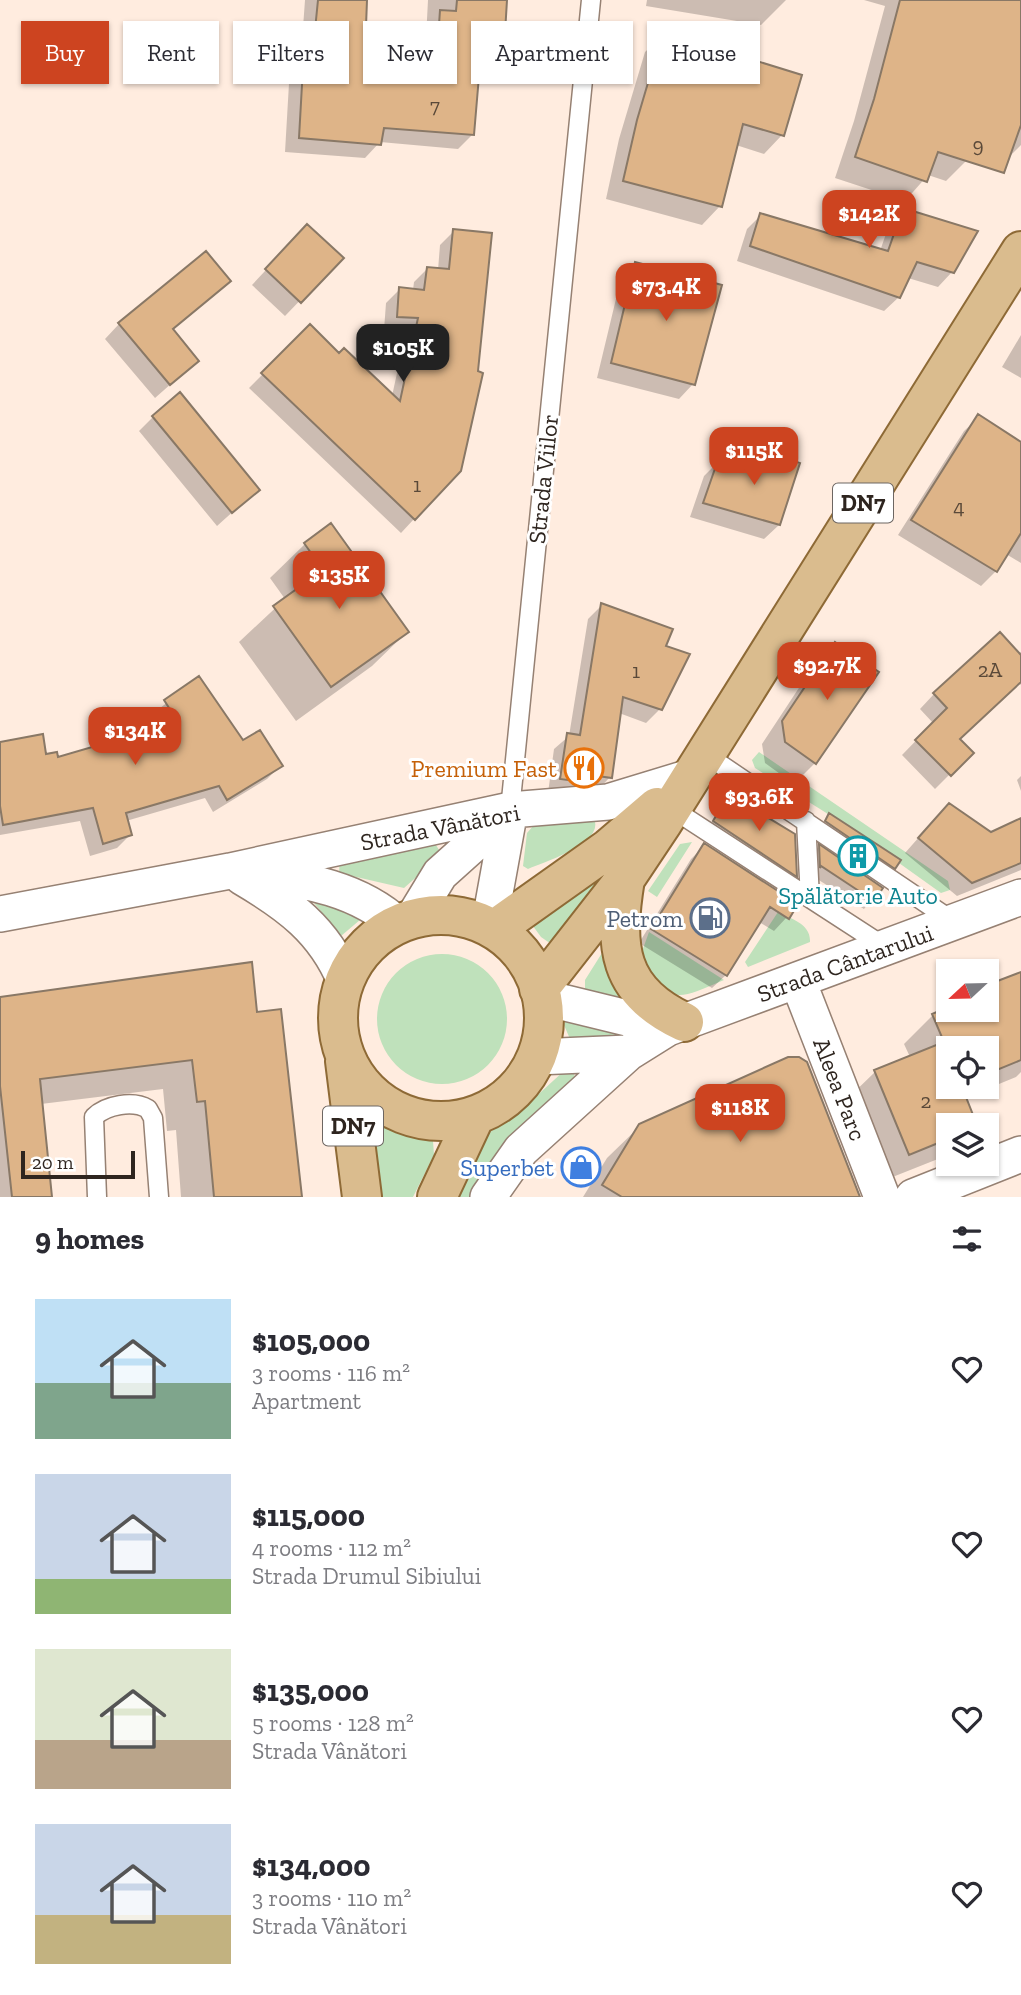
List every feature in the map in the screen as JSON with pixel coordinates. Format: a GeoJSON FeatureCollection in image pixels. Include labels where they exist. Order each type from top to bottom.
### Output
{"type":"FeatureCollection","features":[{"type":"Feature","properties":{"kind":"main road","name":"DN7"},"geometry":{"type":"LineString","coordinates":[[540,993],[625,879],[1021,251]]}},
{"type":"Feature","properties":{"kind":"main road"},"geometry":{"type":"LineString","coordinates":[[492,928],[636,826],[688,779]]}},
{"type":"Feature","properties":{"kind":"main road"},"geometry":{"type":"LineString","coordinates":[[625,879],[619,949],[625,967],[646,1000],[676,1025]]}},
{"type":"Feature","properties":{"kind":"main road"},"geometry":{"type":"LineString","coordinates":[[451,915],[492,928],[524,958],[540,993],[542,1035],[537,1057],[521,1084],[501,1102],[475,1116],[452,1121],[425,1121],[399,1113],[375,1099],[357,1079],[344,1056],[338,1029],[338,1003],[345,981],[360,954],[379,935],[405,923],[451,915]]}},
{"type":"Feature","properties":{"kind":"main road","name":"DN7"},"geometry":{"type":"LineString","coordinates":[[344,1056],[362,1197]]}},
{"type":"Feature","properties":{"kind":"main road"},"geometry":{"type":"LineString","coordinates":[[437,1197],[475,1116]]}},
{"type":"Feature","properties":{"kind":"street","name":"Strada Vânători"},"geometry":{"type":"LineString","coordinates":[[0,914],[229,871],[510,810],[608,802],[688,779]]}},
{"type":"Feature","properties":{"kind":"street"},"geometry":{"type":"LineString","coordinates":[[405,923],[440,874],[510,810]]}},
{"type":"Feature","properties":{"kind":"street"},"geometry":{"type":"LineString","coordinates":[[492,928],[510,810]]}},
{"type":"Feature","properties":{"kind":"street","name":"Strada Vânători"},"geometry":{"type":"LineString","coordinates":[[229,871],[311,882],[353,895],[405,923]]}},
{"type":"Feature","properties":{"kind":"street"},"geometry":{"type":"LineString","coordinates":[[229,871],[277,898],[303,918],[328,945],[345,981]]}},
{"type":"Feature","properties":{"kind":"street","name":"Strada Cântarului"},"geometry":{"type":"LineString","coordinates":[[537,1057],[628,1053],[676,1025],[1021,897]]}},
{"type":"Feature","properties":{"kind":"street","name":"Aleea Parc"},"geometry":{"type":"LineString","coordinates":[[798,981],[882,1197]]}},
{"type":"Feature","properties":{"kind":"street"},"geometry":{"type":"LineString","coordinates":[[540,993],[676,1025]]}},
{"type":"Feature","properties":{"kind":"street"},"geometry":{"type":"LineString","coordinates":[[488,1197],[522,1150],[628,1053]]}},
{"type":"Feature","properties":{"kind":"street"},"geometry":{"type":"LineString","coordinates":[[913,1197],[1021,1154]]}},
{"type":"Feature","properties":{"kind":"lane","name":"Strada Viilor"},"geometry":{"type":"LineString","coordinates":[[510,810],[591,0]]}},
{"type":"Feature","properties":{"kind":"lane"},"geometry":{"type":"LineString","coordinates":[[688,779],[806,821],[954,922]]}},
{"type":"Feature","properties":{"kind":"lane"},"geometry":{"type":"LineString","coordinates":[[688,779],[810,898],[886,948]]}},
{"type":"Feature","properties":{"kind":"lane"},"geometry":{"type":"LineString","coordinates":[[806,821],[810,898]]}},
{"type":"Feature","properties":{"kind":"lane"},"geometry":{"type":"LineString","coordinates":[[97,1197],[92,1127],[94,1117],[102,1109],[133,1104],[148,1109],[153,1118],[159,1197]]}},
{"type":"Feature","properties":{"kind":"green space"},"geometry":{"type":"Polygon","coordinates":[[[759,752],[948,881],[950,890],[941,893],[899,863],[901,860],[755,768],[752,760],[759,752]]]}},
{"type":"Feature","properties":{"kind":"green space"},"geometry":{"type":"Polygon","coordinates":[[[594,819],[595,828],[582,844],[528,869],[523,866],[527,833],[534,825],[594,819]]]}},
{"type":"Feature","properties":{"kind":"green space"},"geometry":{"type":"Polygon","coordinates":[[[434,842],[441,853],[438,858],[404,888],[339,873],[340,856],[434,842]]]}},
{"type":"Feature","properties":{"kind":"green space"},"geometry":{"type":"Polygon","coordinates":[[[692,842],[657,897],[648,891],[680,844],[692,842]]]}},
{"type":"Feature","properties":{"kind":"green space"},"geometry":{"type":"Polygon","coordinates":[[[619,854],[554,946],[541,937],[530,922],[619,854]]]}},
{"type":"Feature","properties":{"kind":"green space"},"geometry":{"type":"Polygon","coordinates":[[[306,893],[367,914],[341,936],[306,893]]]}},
{"type":"Feature","properties":{"kind":"green space"},"geometry":{"type":"Polygon","coordinates":[[[778,912],[803,926],[810,942],[748,967],[745,962],[778,912]]]}},
{"type":"Feature","properties":{"kind":"green space"},"geometry":{"type":"Polygon","coordinates":[[[649,932],[724,980],[683,995],[667,991],[640,957],[649,932]]]}},
{"type":"Feature","properties":{"kind":"green space"},"geometry":{"type":"Polygon","coordinates":[[[602,953],[625,1001],[585,989],[585,980],[602,953]]]}},
{"type":"Feature","properties":{"kind":"green space"},"geometry":{"type":"Polygon","coordinates":[[[442,954],[467,959],[488,973],[502,994],[507,1019],[502,1044],[488,1065],[467,1079],[442,1084],[417,1079],[396,1065],[382,1044],[377,1019],[382,994],[396,973],[417,959],[442,954]]]}},
{"type":"Feature","properties":{"kind":"green space"},"geometry":{"type":"Polygon","coordinates":[[[566,1019],[633,1036],[570,1039],[564,1025],[566,1019]]]}},
{"type":"Feature","properties":{"kind":"green space"},"geometry":{"type":"Polygon","coordinates":[[[565,1070],[572,1070],[576,1079],[470,1197],[447,1197],[480,1139],[519,1112],[565,1070]]]}},
{"type":"Feature","properties":{"kind":"green space"},"geometry":{"type":"Polygon","coordinates":[[[371,1122],[433,1141],[434,1155],[413,1197],[369,1197],[371,1122]]]}},
{"type":"Feature","properties":{"kind":"building"},"geometry":{"type":"Polygon","coordinates":[[[318,0],[367,0],[366,21],[363,21],[363,84],[457,84],[457,21],[439,21],[440,10],[456,11],[457,0],[507,0],[506,21],[471,21],[471,84],[478,84],[474,135],[384,128],[381,145],[299,138],[302,84],[349,84],[349,21],[316,21],[318,0]]]}},
{"type":"Feature","properties":{"kind":"building"},"geometry":{"type":"Polygon","coordinates":[[[900,0],[1021,0],[1021,125],[1004,173],[938,152],[927,182],[855,157],[874,99],[900,0]]]}},
{"type":"Feature","properties":{"kind":"building"},"geometry":{"type":"Polygon","coordinates":[[[760,62],[802,75],[784,136],[743,124],[722,207],[623,181],[648,84],[760,84],[760,62]]]}},
{"type":"Feature","properties":{"kind":"building"},"geometry":{"type":"Polygon","coordinates":[[[903,208],[978,231],[954,273],[917,262],[900,298],[750,246],[760,213],[888,251],[903,208]]]}},
{"type":"Feature","properties":{"kind":"building"},"geometry":{"type":"Polygon","coordinates":[[[307,224],[344,258],[301,303],[265,269],[307,224]]]}},
{"type":"Feature","properties":{"kind":"building"},"geometry":{"type":"Polygon","coordinates":[[[453,229],[492,233],[478,371],[483,373],[461,471],[415,520],[261,373],[310,324],[339,353],[344,348],[400,401],[418,318],[397,317],[399,287],[424,290],[427,267],[449,269],[453,229]]]}},
{"type":"Feature","properties":{"kind":"building"},"geometry":{"type":"Polygon","coordinates":[[[206,251],[231,281],[173,329],[199,361],[170,385],[118,323],[206,251]]]}},
{"type":"Feature","properties":{"kind":"building"},"geometry":{"type":"Polygon","coordinates":[[[635,262],[722,285],[695,385],[611,363],[635,262]]]}},
{"type":"Feature","properties":{"kind":"building"},"geometry":{"type":"Polygon","coordinates":[[[180,392],[260,490],[232,513],[152,416],[180,392]]]}},
{"type":"Feature","properties":{"kind":"building"},"geometry":{"type":"Polygon","coordinates":[[[978,414],[1021,442],[1021,533],[997,572],[911,520],[978,414]]]}},
{"type":"Feature","properties":{"kind":"building"},"geometry":{"type":"Polygon","coordinates":[[[761,449],[800,463],[780,525],[703,503],[718,460],[753,472],[761,449]]]}},
{"type":"Feature","properties":{"kind":"building"},"geometry":{"type":"Polygon","coordinates":[[[331,523],[409,632],[331,687],[273,606],[323,570],[304,543],[331,523]]]}},
{"type":"Feature","properties":{"kind":"building"},"geometry":{"type":"Polygon","coordinates":[[[601,603],[673,629],[666,646],[690,654],[662,710],[623,697],[612,778],[591,775],[589,783],[560,779],[567,733],[580,735],[601,603]]]}},
{"type":"Feature","properties":{"kind":"building"},"geometry":{"type":"Polygon","coordinates":[[[1000,632],[1021,655],[1021,682],[960,739],[974,753],[951,776],[915,740],[947,708],[933,693],[1000,632]]]}},
{"type":"Feature","properties":{"kind":"building"},"geometry":{"type":"Polygon","coordinates":[[[835,642],[879,672],[816,764],[785,742],[782,721],[835,642]]]}},
{"type":"Feature","properties":{"kind":"building"},"geometry":{"type":"Polygon","coordinates":[[[199,676],[243,740],[260,730],[283,766],[227,800],[219,786],[126,813],[132,835],[103,844],[93,808],[3,825],[0,806],[0,742],[43,734],[46,754],[57,752],[58,757],[178,722],[164,700],[199,676]]]}},
{"type":"Feature","properties":{"kind":"building"},"geometry":{"type":"Polygon","coordinates":[[[729,794],[795,834],[797,877],[713,821],[729,794]]]}},
{"type":"Feature","properties":{"kind":"building"},"geometry":{"type":"Polygon","coordinates":[[[949,803],[991,832],[1021,818],[1021,863],[972,883],[918,838],[949,803]]]}},
{"type":"Feature","properties":{"kind":"building"},"geometry":{"type":"Polygon","coordinates":[[[829,813],[901,860],[895,869],[825,821],[829,813]]]}},
{"type":"Feature","properties":{"kind":"building","name":"Petrom"},"geometry":{"type":"Polygon","coordinates":[[[704,843],[798,904],[789,919],[770,907],[727,976],[651,929],[704,843]]]}},
{"type":"Feature","properties":{"kind":"building"},"geometry":{"type":"Polygon","coordinates":[[[819,844],[883,888],[874,901],[821,866],[820,868],[819,844]]]}},
{"type":"Feature","properties":{"kind":"building"},"geometry":{"type":"Polygon","coordinates":[[[252,962],[257,1012],[281,1009],[302,1197],[214,1197],[205,1101],[197,1102],[192,1060],[40,1079],[52,1197],[12,1197],[0,1086],[0,997],[252,962]]]}},
{"type":"Feature","properties":{"kind":"building"},"geometry":{"type":"Polygon","coordinates":[[[1021,972],[1021,1060],[999,1069],[999,1036],[941,1036],[932,1014],[936,1012],[936,1022],[999,1022],[999,980],[1021,972]]]}},
{"type":"Feature","properties":{"kind":"building"},"geometry":{"type":"Polygon","coordinates":[[[936,1045],[936,1099],[967,1099],[972,1113],[936,1113],[936,1144],[909,1155],[874,1070],[936,1045]]]}},
{"type":"Feature","properties":{"kind":"building"},"geometry":{"type":"Polygon","coordinates":[[[788,1057],[799,1057],[807,1062],[860,1197],[622,1197],[602,1185],[639,1124],[788,1057]]]}},
{"type":"Feature","properties":{"kind":"place","name":"Premium Fast"},"geometry":{"type":"Point","coordinates":[584,768]}},
{"type":"Feature","properties":{"kind":"place","name":"Spălătorie Auto"},"geometry":{"type":"Point","coordinates":[858,856]}},
{"type":"Feature","properties":{"kind":"place","name":"Petrom"},"geometry":{"type":"Point","coordinates":[710,918]}},
{"type":"Feature","properties":{"kind":"place","name":"Superbet"},"geometry":{"type":"Point","coordinates":[581,1167]}}]}
